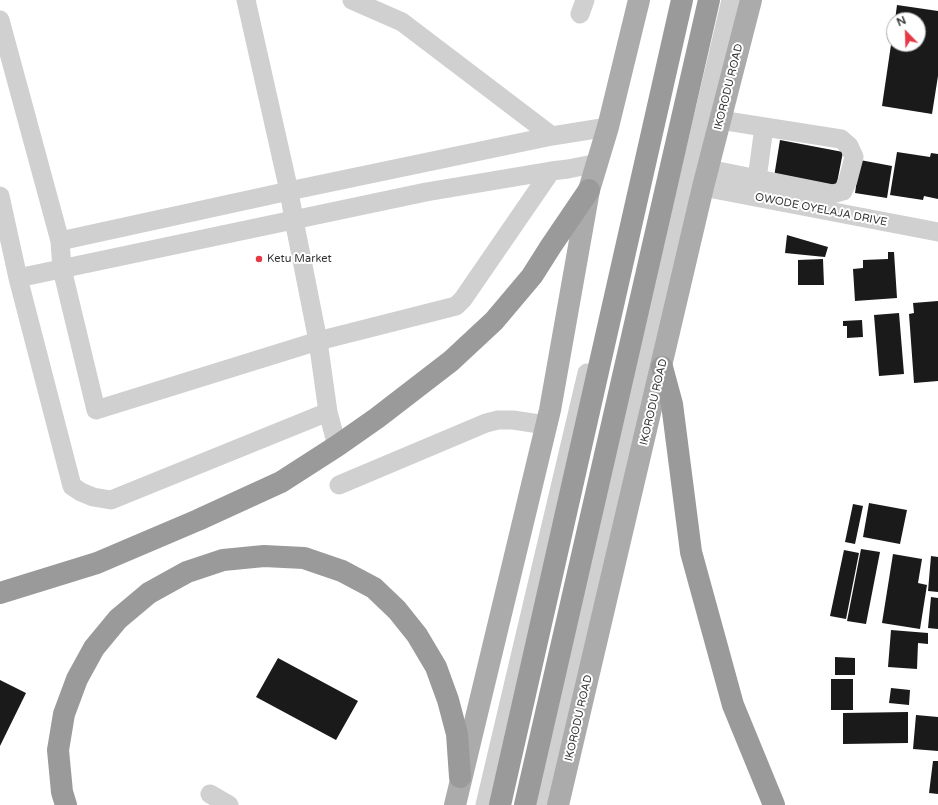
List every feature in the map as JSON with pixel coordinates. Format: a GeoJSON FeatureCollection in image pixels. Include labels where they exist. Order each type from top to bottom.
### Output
{"type":"FeatureCollection","features":[{"type":"Feature","properties":{"kind":"highway"},"geometry":{"type":"LineString","coordinates":[[500,805],[682,0]]}},
{"type":"Feature","properties":{"kind":"highway"},"geometry":{"type":"LineString","coordinates":[[525,805],[708,0]]}},
{"type":"Feature","properties":{"kind":"highway"},"geometry":{"type":"LineString","coordinates":[[0,592],[97,564],[281,482],[337,446],[377,418],[451,361],[494,321],[532,276],[589,190]]}},
{"type":"Feature","properties":{"kind":"highway"},"geometry":{"type":"LineString","coordinates":[[662,367],[672,404],[691,552],[733,705],[774,805]]}},
{"type":"Feature","properties":{"kind":"highway"},"geometry":{"type":"LineString","coordinates":[[66,805],[62,792],[58,750],[63,721],[77,679],[94,648],[118,619],[149,592],[187,572],[223,560],[264,556],[304,558],[342,571],[374,588],[397,610],[417,635],[436,667],[448,700],[457,734],[460,777]]}},
{"type":"Feature","properties":{"kind":"main road"},"geometry":{"type":"LineString","coordinates":[[455,805],[460,777],[546,425],[589,190],[608,127],[639,0]]}},
{"type":"Feature","properties":{"kind":"main road","name":"IKORODU ROAD"},"geometry":{"type":"LineString","coordinates":[[558,805],[706,178],[751,0]]}},
{"type":"Feature","properties":{"kind":"street"},"geometry":{"type":"LineString","coordinates":[[246,0],[289,191],[318,341],[328,412],[337,446]]}},
{"type":"Feature","properties":{"kind":"street"},"geometry":{"type":"LineString","coordinates":[[352,0],[402,22],[552,136]]}},
{"type":"Feature","properties":{"kind":"street"},"geometry":{"type":"LineString","coordinates":[[485,805],[675,0]]}},
{"type":"Feature","properties":{"kind":"street"},"geometry":{"type":"LineString","coordinates":[[542,805],[598,561],[731,0]]}},
{"type":"Feature","properties":{"kind":"street"},"geometry":{"type":"LineString","coordinates":[[0,20],[60,241],[62,269],[96,410],[318,341],[456,306],[463,299],[551,171]]}},
{"type":"Feature","properties":{"kind":"street"},"geometry":{"type":"LineString","coordinates":[[706,178],[757,179],[833,194],[843,191],[848,180],[854,157],[849,146],[841,140],[720,120]]}},
{"type":"Feature","properties":{"kind":"street"},"geometry":{"type":"LineString","coordinates":[[60,241],[552,136],[608,127]]}},
{"type":"Feature","properties":{"kind":"street"},"geometry":{"type":"LineString","coordinates":[[757,179],[764,127]]}},
{"type":"Feature","properties":{"kind":"street"},"geometry":{"type":"LineString","coordinates":[[18,278],[426,192],[551,171],[568,170],[598,163]]}},
{"type":"Feature","properties":{"kind":"street","name":"OWODE OYELAJA DRIVE"},"geometry":{"type":"LineString","coordinates":[[706,178],[938,232]]}},
{"type":"Feature","properties":{"kind":"street"},"geometry":{"type":"LineString","coordinates":[[0,196],[18,278],[72,486],[80,492],[93,497],[110,500],[328,412]]}},
{"type":"Feature","properties":{"kind":"street"},"geometry":{"type":"LineString","coordinates":[[339,485],[486,423],[505,420],[546,425]]}},
{"type":"Feature","properties":{"kind":"street"},"geometry":{"type":"LineString","coordinates":[[210,794],[229,805]]}},
{"type":"Feature","properties":{"kind":"building"},"geometry":{"type":"Polygon","coordinates":[[[897,5],[938,11],[938,76],[932,114],[882,106],[890,52],[926,52],[926,12],[896,12],[897,5]]]}},
{"type":"Feature","properties":{"kind":"building"},"geometry":{"type":"Polygon","coordinates":[[[780,140],[843,152],[836,188],[774,177],[780,140]]]}},
{"type":"Feature","properties":{"kind":"building"},"geometry":{"type":"Polygon","coordinates":[[[897,152],[930,157],[931,153],[938,154],[938,199],[924,196],[923,200],[890,195],[897,152]]]}},
{"type":"Feature","properties":{"kind":"building"},"geometry":{"type":"Polygon","coordinates":[[[860,160],[892,166],[887,198],[855,193],[860,160]]]}},
{"type":"Feature","properties":{"kind":"building"},"geometry":{"type":"Polygon","coordinates":[[[787,235],[828,247],[825,257],[785,253],[787,235]]]}},
{"type":"Feature","properties":{"kind":"building"},"geometry":{"type":"Polygon","coordinates":[[[888,252],[894,252],[897,298],[855,301],[853,269],[863,268],[863,260],[888,259],[888,252]]]}},
{"type":"Feature","properties":{"kind":"building"},"geometry":{"type":"Polygon","coordinates":[[[823,259],[824,285],[798,285],[798,260],[823,259]]]}},
{"type":"Feature","properties":{"kind":"building"},"geometry":{"type":"Polygon","coordinates":[[[938,301],[938,381],[914,383],[909,314],[914,313],[913,303],[938,301]]]}},
{"type":"Feature","properties":{"kind":"building"},"geometry":{"type":"Polygon","coordinates":[[[899,313],[904,374],[879,376],[874,315],[899,313]]]}},
{"type":"Feature","properties":{"kind":"building"},"geometry":{"type":"Polygon","coordinates":[[[862,320],[863,337],[847,338],[847,326],[843,326],[843,321],[862,320]]]}},
{"type":"Feature","properties":{"kind":"building"},"geometry":{"type":"Polygon","coordinates":[[[869,503],[907,510],[900,544],[863,537],[869,503]]]}},
{"type":"Feature","properties":{"kind":"building"},"geometry":{"type":"Polygon","coordinates":[[[853,504],[863,506],[855,544],[845,542],[853,504]]]}},
{"type":"Feature","properties":{"kind":"building"},"geometry":{"type":"Polygon","coordinates":[[[861,549],[880,552],[866,624],[847,621],[861,549]]]}},
{"type":"Feature","properties":{"kind":"building"},"geometry":{"type":"Polygon","coordinates":[[[844,550],[859,553],[846,619],[830,616],[844,550]]]}},
{"type":"Feature","properties":{"kind":"building"},"geometry":{"type":"Polygon","coordinates":[[[893,554],[922,559],[918,583],[927,585],[920,629],[882,623],[893,554]]]}},
{"type":"Feature","properties":{"kind":"building"},"geometry":{"type":"Polygon","coordinates":[[[931,556],[938,557],[938,592],[928,591],[931,556]]]}},
{"type":"Feature","properties":{"kind":"building"},"geometry":{"type":"Polygon","coordinates":[[[931,597],[938,598],[938,629],[928,628],[931,597]]]}},
{"type":"Feature","properties":{"kind":"building"},"geometry":{"type":"Polygon","coordinates":[[[891,630],[928,633],[928,644],[918,643],[917,669],[888,667],[891,630]]]}},
{"type":"Feature","properties":{"kind":"building"},"geometry":{"type":"Polygon","coordinates":[[[835,657],[855,658],[855,675],[835,675],[835,657]]]}},
{"type":"Feature","properties":{"kind":"building"},"geometry":{"type":"Polygon","coordinates":[[[278,658],[358,701],[336,740],[256,697],[278,658]]]}},
{"type":"Feature","properties":{"kind":"building"},"geometry":{"type":"Polygon","coordinates":[[[831,679],[853,679],[853,710],[831,710],[831,679]]]}},
{"type":"Feature","properties":{"kind":"building"},"geometry":{"type":"Polygon","coordinates":[[[0,680],[26,693],[0,746],[0,680]]]}},
{"type":"Feature","properties":{"kind":"building"},"geometry":{"type":"Polygon","coordinates":[[[891,688],[910,690],[909,705],[889,703],[891,688]]]}},
{"type":"Feature","properties":{"kind":"building"},"geometry":{"type":"Polygon","coordinates":[[[908,712],[908,743],[843,744],[843,713],[908,712]]]}},
{"type":"Feature","properties":{"kind":"building"},"geometry":{"type":"Polygon","coordinates":[[[916,715],[938,717],[938,751],[913,749],[916,715]]]}},
{"type":"Feature","properties":{"kind":"building"},"geometry":{"type":"Polygon","coordinates":[[[933,761],[938,761],[938,794],[929,793],[933,761]]]}},
{"type":"Feature","properties":{"kind":"place","name":"Ketu Market"},"geometry":{"type":"Point","coordinates":[259,259]}}]}
